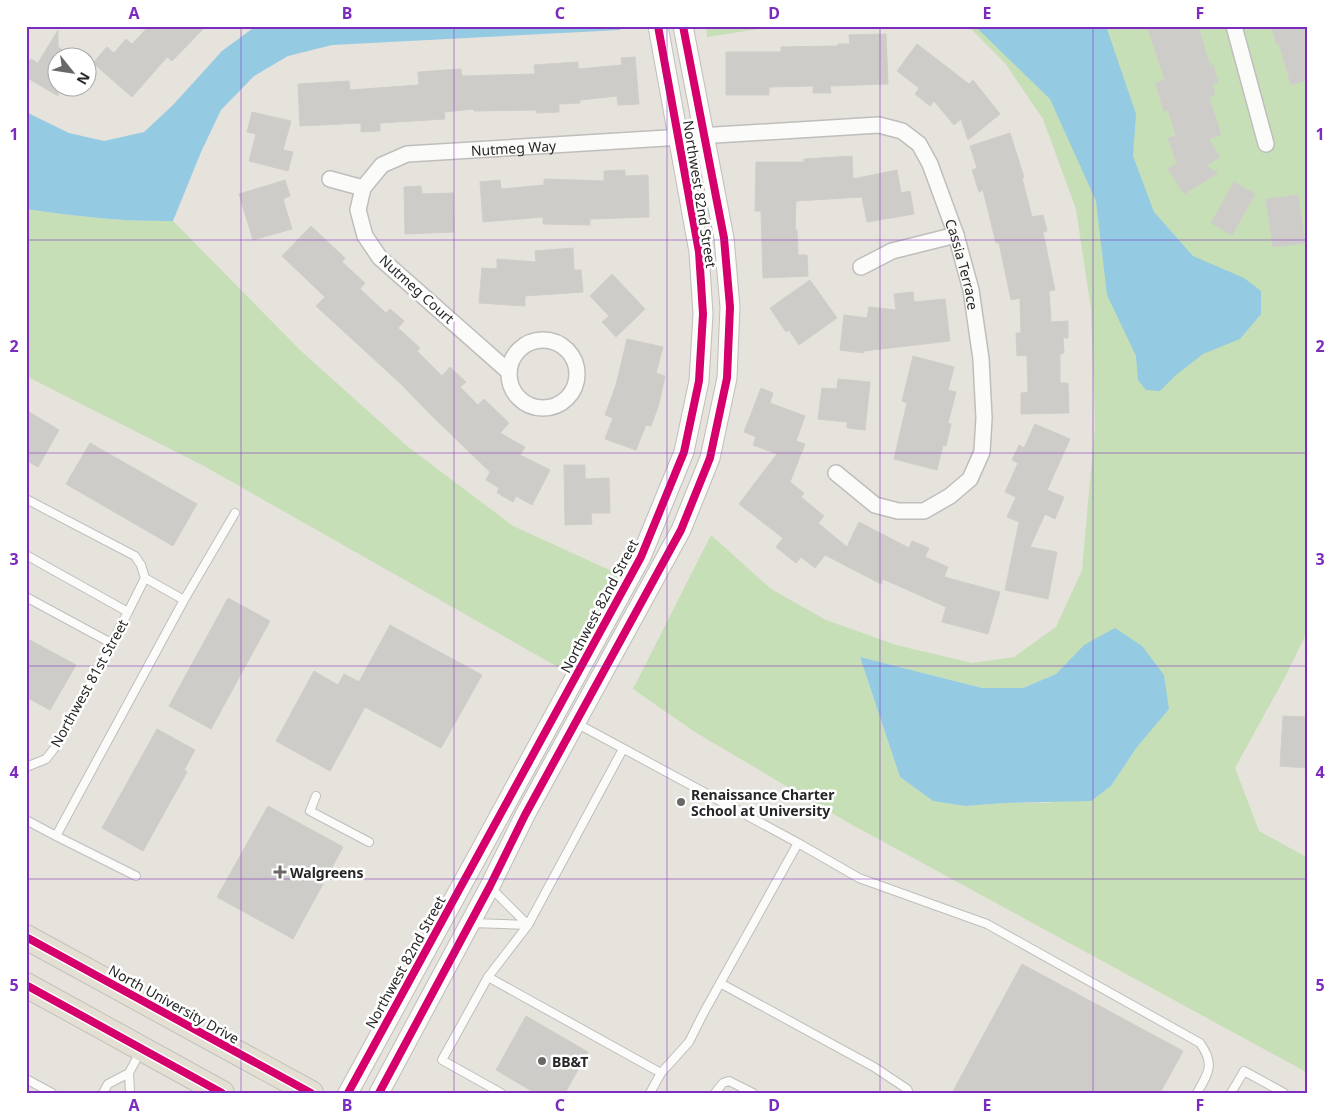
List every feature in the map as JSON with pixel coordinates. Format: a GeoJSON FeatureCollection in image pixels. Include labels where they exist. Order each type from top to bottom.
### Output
{"type":"FeatureCollection","features":[{"type":"Feature","properties":{"kind":"main road","name":"North University Drive"},"geometry":{"type":"LineString","coordinates":[[26,937],[311,1093]]}},
{"type":"Feature","properties":{"kind":"main road"},"geometry":{"type":"LineString","coordinates":[[26,985],[222,1093]]}},
{"type":"Feature","properties":{"kind":"street","name":"Northwest 82nd Street"},"geometry":{"type":"LineString","coordinates":[[348,1093],[629,581],[641,557],[684,452],[699,381],[703,314],[699,252],[658,26]]}},
{"type":"Feature","properties":{"kind":"street","name":"Northwest 82nd Street"},"geometry":{"type":"LineString","coordinates":[[378,1093],[490,886],[525,815],[681,530],[710,458],[726,378],[730,307],[724,238],[683,26]]}},
{"type":"Feature","properties":{"kind":"street"},"geometry":{"type":"LineString","coordinates":[[1234,26],[1266,144]]}},
{"type":"Feature","properties":{"kind":"street","name":"Cassia Terrace"},"geometry":{"type":"LineString","coordinates":[[678,136],[879,125],[902,131],[919,144],[926,157],[956,235],[971,290],[981,358],[984,418],[982,452],[970,479],[950,496],[924,511],[898,511],[875,505],[836,472]]}},
{"type":"Feature","properties":{"kind":"street","name":"Nutmeg Way"},"geometry":{"type":"LineString","coordinates":[[363,188],[382,165],[407,154],[678,136]]}},
{"type":"Feature","properties":{"kind":"street"},"geometry":{"type":"LineString","coordinates":[[330,179],[363,188]]}},
{"type":"Feature","properties":{"kind":"street","name":"Nutmeg Court"},"geometry":{"type":"LineString","coordinates":[[363,188],[358,210],[365,236],[380,258],[509,372],[510,383],[522,400],[542,408],[552,406],[566,398],[575,384],[577,373],[575,362],[569,352],[560,344],[550,340],[527,344],[518,351],[512,361],[509,372]]}},
{"type":"Feature","properties":{"kind":"street"},"geometry":{"type":"LineString","coordinates":[[861,267],[892,250],[956,235]]}},
{"type":"Feature","properties":{"kind":"lane"},"geometry":{"type":"LineString","coordinates":[[26,499],[134,556],[141,565],[146,578],[184,600]]}},
{"type":"Feature","properties":{"kind":"lane"},"geometry":{"type":"LineString","coordinates":[[56,836],[184,600],[236,512]]}},
{"type":"Feature","properties":{"kind":"lane","name":"Northwest 81st Street"},"geometry":{"type":"LineString","coordinates":[[26,555],[128,612],[57,745],[46,759],[28,765]]}},
{"type":"Feature","properties":{"kind":"lane"},"geometry":{"type":"LineString","coordinates":[[128,612],[146,578]]}},
{"type":"Feature","properties":{"kind":"lane"},"geometry":{"type":"LineString","coordinates":[[26,597],[111,643]]}},
{"type":"Feature","properties":{"kind":"lane"},"geometry":{"type":"LineString","coordinates":[[576,722],[860,878],[987,924],[1200,1043],[1208,1055],[1208,1072],[1196,1093]]}},
{"type":"Feature","properties":{"kind":"lane"},"geometry":{"type":"LineString","coordinates":[[499,1092],[442,1060],[488,977],[528,925],[623,749]]}},
{"type":"Feature","properties":{"kind":"lane"},"geometry":{"type":"LineString","coordinates":[[316,796],[310,811],[369,842]]}},
{"type":"Feature","properties":{"kind":"lane"},"geometry":{"type":"LineString","coordinates":[[26,820],[136,876]]}},
{"type":"Feature","properties":{"kind":"lane"},"geometry":{"type":"LineString","coordinates":[[650,1093],[661,1073],[689,1042],[798,843]]}},
{"type":"Feature","properties":{"kind":"lane"},"geometry":{"type":"LineString","coordinates":[[490,886],[528,925]]}},
{"type":"Feature","properties":{"kind":"lane"},"geometry":{"type":"LineString","coordinates":[[470,923],[528,925]]}},
{"type":"Feature","properties":{"kind":"lane"},"geometry":{"type":"LineString","coordinates":[[488,977],[661,1073]]}},
{"type":"Feature","properties":{"kind":"lane"},"geometry":{"type":"LineString","coordinates":[[720,983],[874,1067],[907,1089],[909,1093]]}},
{"type":"Feature","properties":{"kind":"lane"},"geometry":{"type":"LineString","coordinates":[[130,1093],[129,1073],[142,1049]]}},
{"type":"Feature","properties":{"kind":"lane"},"geometry":{"type":"LineString","coordinates":[[1231,1093],[1244,1071],[1284,1093]]}},
{"type":"Feature","properties":{"kind":"lane"},"geometry":{"type":"LineString","coordinates":[[103,1093],[108,1084],[129,1073]]}},
{"type":"Feature","properties":{"kind":"lane"},"geometry":{"type":"LineString","coordinates":[[26,1079],[52,1093]]}},
{"type":"Feature","properties":{"kind":"lane"},"geometry":{"type":"LineString","coordinates":[[715,1093],[723,1083],[729,1081],[753,1093]]}},
{"type":"Feature","properties":{"kind":"green space"},"geometry":{"type":"Polygon","coordinates":[[[706,26],[779,26],[707,37],[706,26]]]}},
{"type":"Feature","properties":{"kind":"green space"},"geometry":{"type":"Polygon","coordinates":[[[968,26],[1308,26],[1308,630],[1285,677],[1235,768],[1259,831],[1308,858],[1308,1073],[847,822],[695,732],[633,689],[711,535],[771,589],[826,620],[896,645],[972,663],[1014,657],[1056,627],[1082,570],[1095,426],[1091,309],[1076,209],[1043,119],[1005,63],[968,26]],[[1084,645],[1056,674],[1023,688],[982,688],[860,657],[900,777],[933,801],[965,806],[1005,803],[1048,803],[1111,786],[1137,747],[1084,645]]]}},
{"type":"Feature","properties":{"kind":"green space"},"geometry":{"type":"Polygon","coordinates":[[[26,209],[136,221],[173,221],[301,351],[407,446],[513,526],[625,577],[572,675],[204,466],[26,376],[26,209]]]}},
{"type":"Feature","properties":{"kind":"water"},"geometry":{"type":"Polygon","coordinates":[[[256,26],[621,26],[620,30],[332,45],[288,56],[254,76],[221,110],[201,152],[173,221],[136,221],[26,209],[26,112],[69,133],[104,141],[144,132],[173,105],[222,51],[256,26]]]}},
{"type":"Feature","properties":{"kind":"water"},"geometry":{"type":"Polygon","coordinates":[[[972,26],[1106,26],[1136,114],[1133,156],[1154,212],[1193,256],[1244,278],[1261,291],[1261,314],[1240,339],[1203,354],[1176,375],[1160,391],[1146,390],[1138,380],[1136,356],[1107,295],[1096,201],[1050,99],[978,29],[972,26]]]}},
{"type":"Feature","properties":{"kind":"water"},"geometry":{"type":"Polygon","coordinates":[[[1115,628],[1142,646],[1164,675],[1169,709],[1137,747],[1111,786],[1091,801],[965,806],[933,801],[900,777],[860,657],[982,688],[1023,688],[1056,674],[1084,645],[1115,628]]]}},
{"type":"Feature","properties":{"kind":"building"},"geometry":{"type":"Polygon","coordinates":[[[149,26],[206,26],[172,61],[167,57],[132,97],[98,67],[98,57],[107,47],[114,53],[126,39],[132,44],[149,26]]]}},
{"type":"Feature","properties":{"kind":"building"},"geometry":{"type":"Polygon","coordinates":[[[1147,26],[1198,26],[1210,66],[1213,65],[1218,82],[1212,84],[1215,95],[1209,97],[1221,135],[1209,139],[1220,157],[1206,166],[1218,173],[1184,194],[1168,169],[1177,164],[1168,138],[1176,136],[1168,110],[1164,111],[1155,83],[1165,80],[1147,26]]]}},
{"type":"Feature","properties":{"kind":"building"},"geometry":{"type":"Polygon","coordinates":[[[1271,26],[1308,26],[1308,80],[1291,85],[1279,44],[1277,45],[1271,26]]]}},
{"type":"Feature","properties":{"kind":"building"},"geometry":{"type":"Polygon","coordinates":[[[58,30],[58,47],[60,48],[48,48],[48,90],[26,77],[26,66],[31,59],[38,63],[58,30]]]}},
{"type":"Feature","properties":{"kind":"building"},"geometry":{"type":"Polygon","coordinates":[[[886,34],[888,84],[830,86],[831,93],[813,93],[813,86],[769,87],[769,95],[726,95],[726,52],[781,52],[781,47],[838,46],[838,44],[850,44],[849,35],[886,34]]]}},
{"type":"Feature","properties":{"kind":"building"},"geometry":{"type":"Polygon","coordinates":[[[917,44],[969,84],[973,80],[1000,114],[968,140],[961,119],[954,125],[934,101],[930,106],[915,94],[919,88],[897,71],[917,44]]]}},
{"type":"Feature","properties":{"kind":"building"},"geometry":{"type":"Polygon","coordinates":[[[635,57],[639,104],[618,105],[617,96],[580,100],[580,103],[559,104],[559,112],[536,113],[536,110],[474,111],[474,109],[444,112],[445,119],[380,123],[380,131],[361,132],[361,123],[300,126],[298,84],[349,81],[350,90],[419,85],[418,72],[461,69],[462,76],[535,74],[534,65],[578,62],[578,69],[622,65],[621,58],[635,57]]]}},
{"type":"Feature","properties":{"kind":"building"},"geometry":{"type":"Polygon","coordinates":[[[252,112],[291,121],[283,150],[293,152],[288,171],[249,161],[256,134],[247,132],[252,112]]]}},
{"type":"Feature","properties":{"kind":"building"},"geometry":{"type":"Polygon","coordinates":[[[1010,133],[1024,177],[1022,178],[1032,217],[1043,215],[1047,231],[1043,232],[1055,290],[1049,291],[1051,322],[1068,321],[1068,338],[1063,338],[1064,353],[1060,354],[1060,383],[1068,383],[1069,413],[1021,414],[1021,393],[1028,392],[1027,355],[1017,356],[1016,333],[1021,333],[1020,298],[1011,300],[999,243],[996,243],[983,190],[979,192],[972,170],[977,168],[970,146],[1010,133]]]}},
{"type":"Feature","properties":{"kind":"building"},"geometry":{"type":"Polygon","coordinates":[[[852,156],[853,179],[897,170],[901,193],[910,191],[914,214],[867,222],[862,197],[796,201],[795,230],[797,230],[798,255],[807,255],[808,276],[763,278],[761,211],[755,211],[756,162],[804,162],[804,159],[852,156]]]}},
{"type":"Feature","properties":{"kind":"building"},"geometry":{"type":"Polygon","coordinates":[[[625,170],[625,176],[648,175],[649,217],[590,219],[590,225],[543,224],[543,217],[483,222],[480,182],[500,180],[501,189],[544,185],[544,179],[604,181],[604,171],[625,170]]]}},
{"type":"Feature","properties":{"kind":"building"},"geometry":{"type":"Polygon","coordinates":[[[285,180],[290,196],[283,199],[292,229],[253,240],[239,194],[285,180]]]}},
{"type":"Feature","properties":{"kind":"building"},"geometry":{"type":"Polygon","coordinates":[[[1234,182],[1255,194],[1232,235],[1211,223],[1234,182]]]}},
{"type":"Feature","properties":{"kind":"building"},"geometry":{"type":"Polygon","coordinates":[[[421,186],[422,194],[453,193],[454,232],[405,234],[404,187],[421,186]]]}},
{"type":"Feature","properties":{"kind":"building"},"geometry":{"type":"Polygon","coordinates":[[[1298,195],[1305,243],[1273,247],[1266,199],[1298,195]]]}},
{"type":"Feature","properties":{"kind":"building"},"geometry":{"type":"Polygon","coordinates":[[[311,226],[345,258],[342,262],[365,283],[360,289],[386,313],[390,309],[404,321],[398,328],[420,348],[417,351],[442,376],[450,367],[466,382],[460,387],[478,405],[484,399],[509,423],[500,433],[525,447],[520,455],[550,470],[532,505],[516,496],[513,502],[497,493],[499,488],[486,480],[490,472],[401,384],[316,306],[325,297],[282,256],[311,226]]]}},
{"type":"Feature","properties":{"kind":"building"},"geometry":{"type":"Polygon","coordinates":[[[573,248],[574,270],[581,270],[583,292],[525,296],[525,306],[479,303],[482,268],[497,269],[497,259],[536,262],[535,251],[573,248]]]}},
{"type":"Feature","properties":{"kind":"building"},"geometry":{"type":"Polygon","coordinates":[[[612,274],[645,309],[616,337],[602,322],[609,316],[590,296],[612,274]]]}},
{"type":"Feature","properties":{"kind":"building"},"geometry":{"type":"Polygon","coordinates":[[[810,280],[837,318],[799,345],[789,330],[786,332],[770,308],[810,280]]]}},
{"type":"Feature","properties":{"kind":"building"},"geometry":{"type":"Polygon","coordinates":[[[913,292],[914,302],[945,299],[950,341],[864,351],[863,353],[840,350],[844,315],[867,318],[869,307],[896,310],[894,294],[913,292]]]}},
{"type":"Feature","properties":{"kind":"building"},"geometry":{"type":"Polygon","coordinates":[[[627,339],[663,347],[656,373],[665,376],[659,404],[651,426],[646,425],[636,450],[605,439],[613,418],[605,415],[616,385],[627,339]]]}},
{"type":"Feature","properties":{"kind":"building"},"geometry":{"type":"Polygon","coordinates":[[[913,356],[954,367],[948,390],[956,392],[948,423],[951,424],[946,446],[943,445],[937,470],[894,459],[907,403],[902,401],[913,356]]]}},
{"type":"Feature","properties":{"kind":"building"},"geometry":{"type":"Polygon","coordinates":[[[838,379],[870,382],[865,430],[847,428],[847,422],[818,419],[822,388],[837,389],[838,379]]]}},
{"type":"Feature","properties":{"kind":"building"},"geometry":{"type":"Polygon","coordinates":[[[761,388],[773,393],[770,403],[805,416],[796,441],[805,444],[790,482],[804,493],[801,497],[824,516],[818,523],[847,547],[859,522],[909,548],[912,541],[929,548],[925,557],[948,567],[944,577],[1000,592],[988,634],[942,622],[946,607],[883,579],[881,584],[825,555],[815,568],[801,557],[796,563],[776,547],[783,538],[739,504],[777,454],[753,445],[756,437],[744,432],[761,388]]]}},
{"type":"Feature","properties":{"kind":"building"},"geometry":{"type":"Polygon","coordinates":[[[26,410],[59,430],[38,467],[26,460],[26,410]]]}},
{"type":"Feature","properties":{"kind":"building"},"geometry":{"type":"Polygon","coordinates":[[[1035,424],[1070,439],[1047,490],[1064,497],[1055,519],[1045,514],[1030,547],[1057,552],[1048,599],[1005,590],[1019,522],[1007,517],[1016,497],[1005,492],[1018,463],[1012,460],[1019,445],[1024,448],[1035,424]]]}},
{"type":"Feature","properties":{"kind":"building"},"geometry":{"type":"Polygon","coordinates":[[[90,443],[197,504],[173,546],[66,484],[90,443]]]}},
{"type":"Feature","properties":{"kind":"building"},"geometry":{"type":"Polygon","coordinates":[[[564,465],[585,465],[585,479],[609,478],[610,513],[591,513],[592,524],[565,525],[564,465]]]}},
{"type":"Feature","properties":{"kind":"building"},"geometry":{"type":"Polygon","coordinates":[[[228,598],[270,621],[211,729],[169,706],[228,598]]]}},
{"type":"Feature","properties":{"kind":"building"},"geometry":{"type":"Polygon","coordinates":[[[390,625],[482,675],[441,748],[365,707],[330,771],[276,741],[314,671],[338,685],[344,674],[359,682],[390,625]]]}},
{"type":"Feature","properties":{"kind":"building"},"geometry":{"type":"Polygon","coordinates":[[[26,638],[76,665],[50,710],[26,697],[26,638]]]}},
{"type":"Feature","properties":{"kind":"building"},"geometry":{"type":"Polygon","coordinates":[[[1283,716],[1308,717],[1308,768],[1280,766],[1283,716]]]}},
{"type":"Feature","properties":{"kind":"building"},"geometry":{"type":"Polygon","coordinates":[[[157,729],[195,750],[184,770],[187,772],[143,851],[102,828],[157,729]]]}},
{"type":"Feature","properties":{"kind":"building","name":"Walgreens"},"geometry":{"type":"Polygon","coordinates":[[[268,806],[343,847],[293,939],[217,897],[268,806]]]}},
{"type":"Feature","properties":{"kind":"building"},"geometry":{"type":"Polygon","coordinates":[[[1022,964],[1183,1051],[1160,1093],[952,1093],[1022,964]]]}},
{"type":"Feature","properties":{"kind":"building","name":"BB&T"},"geometry":{"type":"Polygon","coordinates":[[[526,1016],[588,1052],[565,1093],[535,1093],[496,1070],[526,1016]]]}},
{"type":"Feature","properties":{"kind":"cycle path"},"geometry":{"type":"LineString","coordinates":[[348,1093],[641,557],[684,452],[699,381],[703,314],[699,252],[658,26]]}},
{"type":"Feature","properties":{"kind":"cycle path"},"geometry":{"type":"LineString","coordinates":[[379,1093],[490,886],[525,815],[681,530],[710,458],[727,378],[730,307],[724,238],[683,26]]}},
{"type":"Feature","properties":{"kind":"cycle path"},"geometry":{"type":"LineString","coordinates":[[26,937],[311,1093]]}},
{"type":"Feature","properties":{"kind":"cycle path"},"geometry":{"type":"LineString","coordinates":[[26,985],[222,1093]]}},
{"type":"Feature","properties":{"kind":"place","name":"Renaissance Charter School at University"},"geometry":{"type":"Point","coordinates":[681,802]}},
{"type":"Feature","properties":{"kind":"place","name":"Walgreens"},"geometry":{"type":"Point","coordinates":[280,872]}},
{"type":"Feature","properties":{"kind":"place","name":"BB&T"},"geometry":{"type":"Point","coordinates":[542,1061]}}]}
